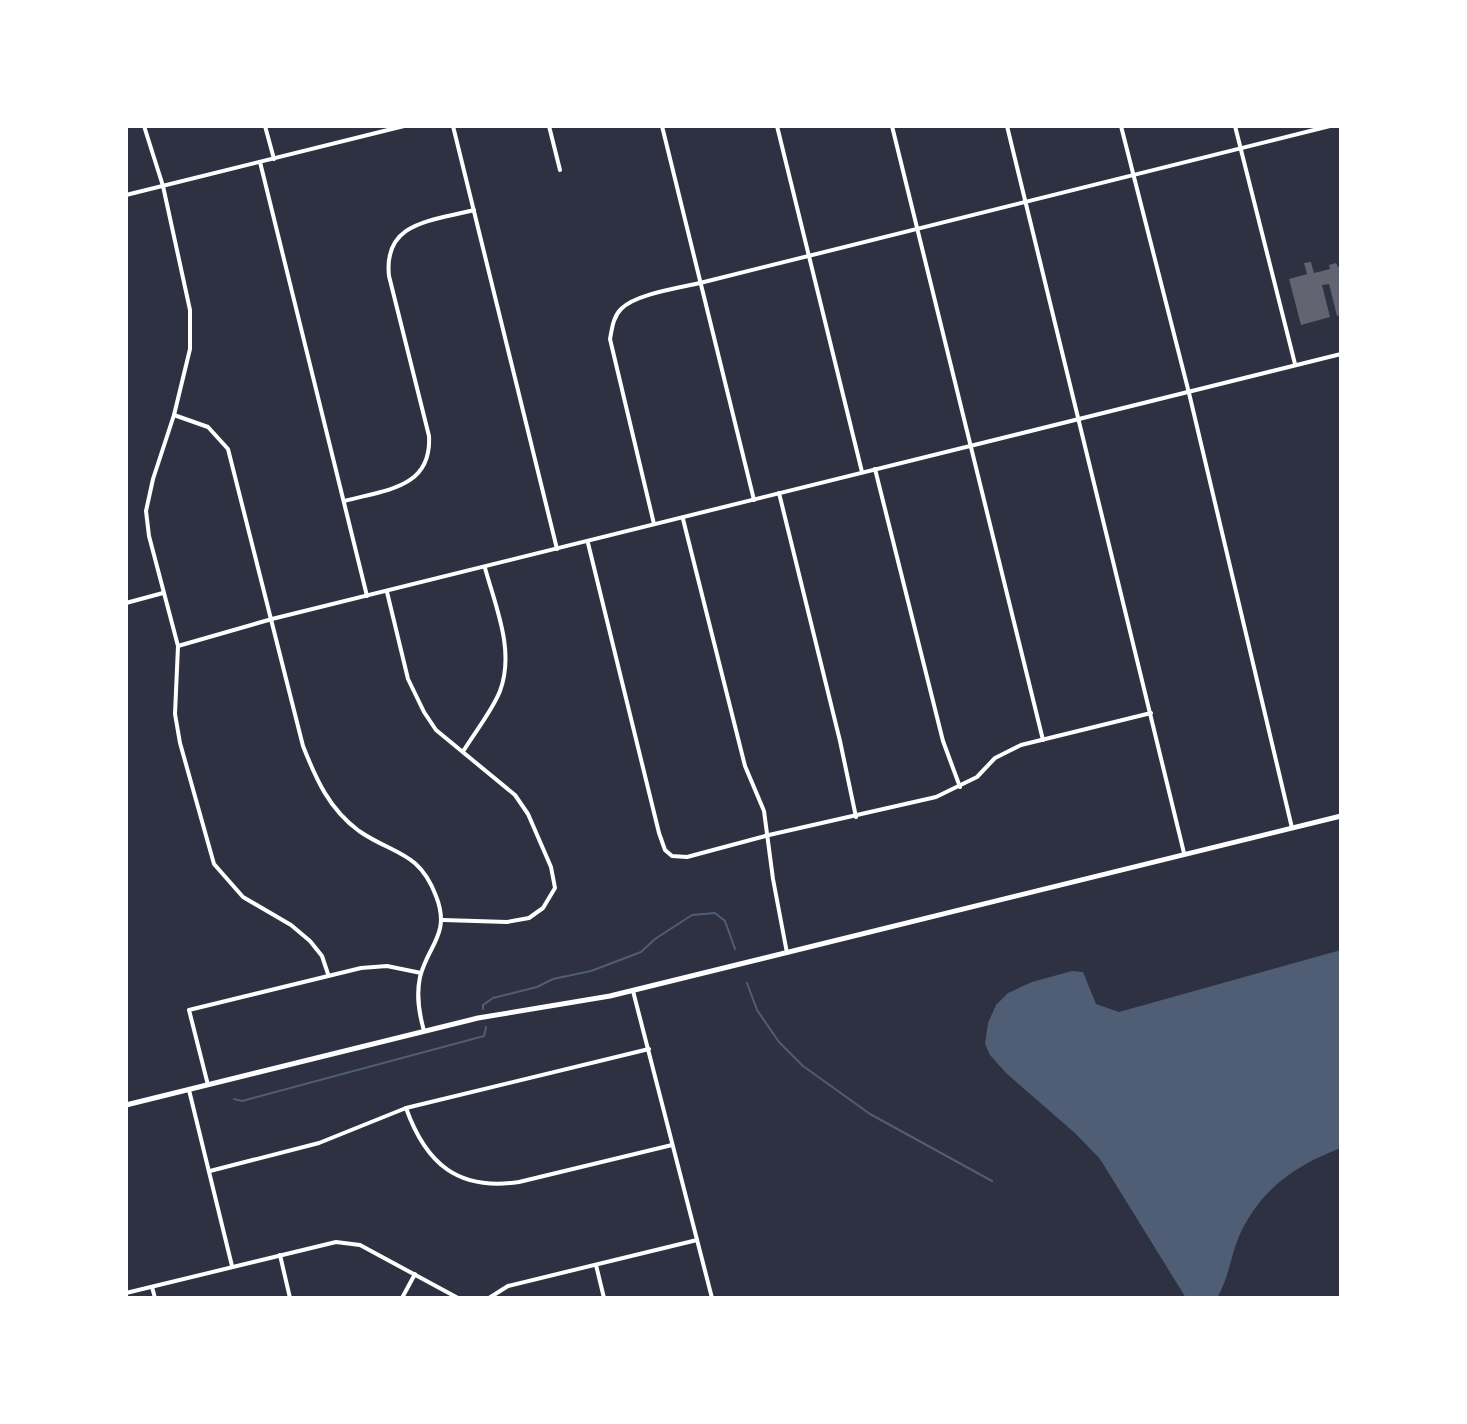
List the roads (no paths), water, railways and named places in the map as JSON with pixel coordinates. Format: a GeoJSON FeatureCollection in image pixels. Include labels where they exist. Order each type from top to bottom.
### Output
{"type":"FeatureCollection","features":[{"type":"Feature","properties":{"kind":"main road"},"geometry":{"type":"LineString","coordinates":[[126,1105],[478,1018],[633,991],[1341,816]]}},
{"type":"Feature","properties":{"kind":"street"},"geometry":{"type":"LineString","coordinates":[[144,126],[163,186],[190,310],[190,349],[146,511],[149,536],[178,646],[177,729],[214,864],[243,897],[291,925],[310,941],[322,956],[328,974]]}},
{"type":"Feature","properties":{"kind":"street"},"geometry":{"type":"LineString","coordinates":[[265,126],[274,159]]}},
{"type":"Feature","properties":{"kind":"street"},"geometry":{"type":"LineString","coordinates":[[376,126],[378,133]]}},
{"type":"Feature","properties":{"kind":"street"},"geometry":{"type":"LineString","coordinates":[[126,195],[404,126]]}},
{"type":"Feature","properties":{"kind":"street"},"geometry":{"type":"LineString","coordinates":[[453,126],[557,549]]}},
{"type":"Feature","properties":{"kind":"street"},"geometry":{"type":"LineString","coordinates":[[549,126],[560,170]]}},
{"type":"Feature","properties":{"kind":"street"},"geometry":{"type":"LineString","coordinates":[[662,126],[754,500]]}},
{"type":"Feature","properties":{"kind":"street"},"geometry":{"type":"LineString","coordinates":[[777,126],[862,472]]}},
{"type":"Feature","properties":{"kind":"street"},"geometry":{"type":"LineString","coordinates":[[892,126],[1043,740]]}},
{"type":"Feature","properties":{"kind":"street"},"geometry":{"type":"LineString","coordinates":[[1007,126],[1184,853]]}},
{"type":"Feature","properties":{"kind":"street"},"geometry":{"type":"LineString","coordinates":[[1121,126],[1189,393],[1292,828]]}},
{"type":"Feature","properties":{"kind":"street"},"geometry":{"type":"LineString","coordinates":[[1235,126],[1295,365]]}},
{"type":"Feature","properties":{"kind":"street"},"geometry":{"type":"LineString","coordinates":[[654,524],[610,339],[613,321],[622,309],[641,298],[1330,126]]}},
{"type":"Feature","properties":{"kind":"street"},"geometry":{"type":"LineString","coordinates":[[260,162],[367,596]]}},
{"type":"Feature","properties":{"kind":"street"},"geometry":{"type":"LineString","coordinates":[[343,501],[404,484],[425,466],[429,451],[429,436],[389,276],[387,259],[392,245],[401,234],[414,226],[474,210]]}},
{"type":"Feature","properties":{"kind":"street"},"geometry":{"type":"LineString","coordinates":[[178,646],[272,619],[1341,354]]}},
{"type":"Feature","properties":{"kind":"street"},"geometry":{"type":"LineString","coordinates":[[174,415],[208,427],[228,449],[303,746],[319,788],[334,808],[360,831],[409,856],[428,877],[437,898],[443,920],[434,948],[421,973],[418,991],[424,1031]]}},
{"type":"Feature","properties":{"kind":"street"},"geometry":{"type":"LineString","coordinates":[[875,469],[943,741],[960,787]]}},
{"type":"Feature","properties":{"kind":"street"},"geometry":{"type":"LineString","coordinates":[[779,493],[856,817]]}},
{"type":"Feature","properties":{"kind":"street"},"geometry":{"type":"LineString","coordinates":[[683,519],[736,734],[745,766],[764,811],[787,953]]}},
{"type":"Feature","properties":{"kind":"street"},"geometry":{"type":"LineString","coordinates":[[588,543],[659,833],[665,850],[672,856],[687,857],[936,797],[977,777],[995,758],[1021,745],[1151,713]]}},
{"type":"Feature","properties":{"kind":"street"},"geometry":{"type":"LineString","coordinates":[[464,750],[500,692],[506,662],[506,645],[485,568]]}},
{"type":"Feature","properties":{"kind":"street"},"geometry":{"type":"LineString","coordinates":[[387,592],[408,679],[436,730],[515,795],[528,814],[551,867],[555,888],[543,908],[529,918],[507,922],[443,920]]}},
{"type":"Feature","properties":{"kind":"street"},"geometry":{"type":"LineString","coordinates":[[126,603],[163,593]]}},
{"type":"Feature","properties":{"kind":"street"},"geometry":{"type":"LineString","coordinates":[[208,1085],[189,1010],[361,968],[387,966],[421,973]]}},
{"type":"Feature","properties":{"kind":"street"},"geometry":{"type":"LineString","coordinates":[[633,991],[712,1298]]}},
{"type":"Feature","properties":{"kind":"street"},"geometry":{"type":"LineString","coordinates":[[210,1171],[319,1143],[406,1108],[649,1049]]}},
{"type":"Feature","properties":{"kind":"street"},"geometry":{"type":"LineString","coordinates":[[189,1090],[232,1267]]}},
{"type":"Feature","properties":{"kind":"street"},"geometry":{"type":"LineString","coordinates":[[406,1108],[415,1132],[431,1157],[467,1180],[496,1186],[672,1145]]}},
{"type":"Feature","properties":{"kind":"street"},"geometry":{"type":"LineString","coordinates":[[489,1298],[502,1288],[697,1240]]}},
{"type":"Feature","properties":{"kind":"street"},"geometry":{"type":"LineString","coordinates":[[126,1293],[328,1243],[344,1242],[360,1245],[458,1298]]}},
{"type":"Feature","properties":{"kind":"street"},"geometry":{"type":"LineString","coordinates":[[280,1255],[290,1298]]}},
{"type":"Feature","properties":{"kind":"street"},"geometry":{"type":"LineString","coordinates":[[596,1265],[604,1298]]}},
{"type":"Feature","properties":{"kind":"street"},"geometry":{"type":"LineString","coordinates":[[402,1298],[415,1274]]}},
{"type":"Feature","properties":{"kind":"street"},"geometry":{"type":"LineString","coordinates":[[152,1287],[155,1298]]}},
{"type":"Feature","properties":{"kind":"water"},"geometry":{"type":"Polygon","coordinates":[[[1341,950],[1341,1148],[1295,1171],[1259,1204],[1240,1234],[1217,1298],[1186,1298],[1100,1159],[990,1055],[985,1044],[988,1023],[996,1005],[1008,993],[1032,982],[1072,971],[1083,972],[1096,1004],[1119,1012],[1341,950]]]}},
{"type":"Feature","properties":{"kind":"waterway"},"geometry":{"type":"LineString","coordinates":[[483,1009],[483,1005],[493,998],[591,971],[641,952],[692,915],[715,913],[725,921],[735,949]]}},
{"type":"Feature","properties":{"kind":"waterway"},"geometry":{"type":"LineString","coordinates":[[747,983],[757,1010],[779,1042],[803,1066],[870,1114],[992,1181]]}},
{"type":"Feature","properties":{"kind":"waterway"},"geometry":{"type":"LineString","coordinates":[[234,1099],[242,1101],[484,1036],[486,1027]]}}]}
